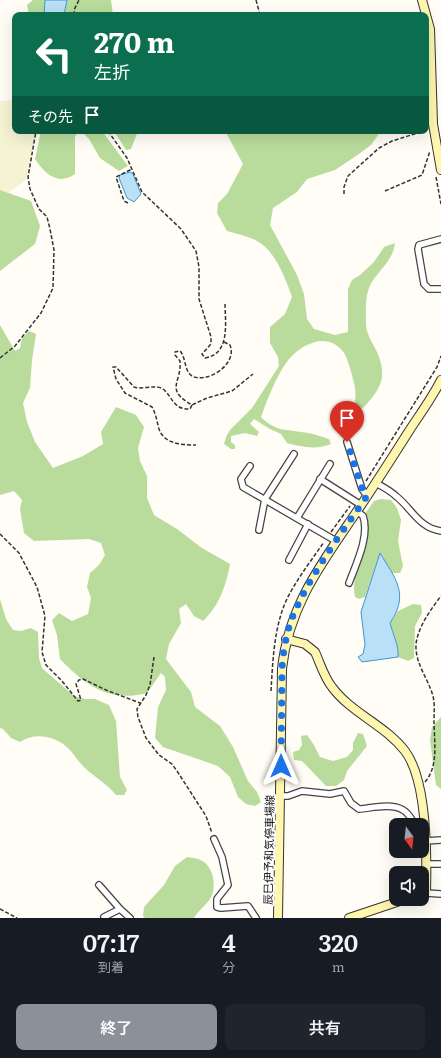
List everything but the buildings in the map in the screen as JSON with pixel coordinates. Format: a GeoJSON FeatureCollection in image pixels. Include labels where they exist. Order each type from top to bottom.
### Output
{"type":"FeatureCollection","features":[{"type":"Feature","properties":{"kind":"main road"},"geometry":{"type":"LineString","coordinates":[[422,0],[425,12]]}},
{"type":"Feature","properties":{"kind":"main road"},"geometry":{"type":"LineString","coordinates":[[429,25],[431,95],[436,144],[441,170]]}},
{"type":"Feature","properties":{"kind":"main road","name":"辰巳伊予和気停車場線"},"geometry":{"type":"LineString","coordinates":[[278,918],[282,669],[286,639],[292,618],[305,592],[336,541],[376,483],[441,380]]}},
{"type":"Feature","properties":{"kind":"main road"},"geometry":{"type":"LineString","coordinates":[[286,639],[310,647],[315,652],[331,687],[350,705],[378,726],[405,751],[417,775],[422,818]]}},
{"type":"Feature","properties":{"kind":"main road"},"geometry":{"type":"LineString","coordinates":[[426,858],[426,864]]}},
{"type":"Feature","properties":{"kind":"main road"},"geometry":{"type":"LineString","coordinates":[[349,918],[389,905]]}},
{"type":"Feature","properties":{"kind":"street"},"geometry":{"type":"LineString","coordinates":[[441,239],[419,245],[418,249],[424,284],[429,290],[441,290]]}},
{"type":"Feature","properties":{"kind":"street"},"geometry":{"type":"LineString","coordinates":[[347,442],[362,488],[367,496]]}},
{"type":"Feature","properties":{"kind":"street"},"geometry":{"type":"LineString","coordinates":[[259,530],[265,499],[294,454]]}},
{"type":"Feature","properties":{"kind":"street"},"geometry":{"type":"LineString","coordinates":[[297,518],[330,464]]}},
{"type":"Feature","properties":{"kind":"street"},"geometry":{"type":"LineString","coordinates":[[250,466],[241,479],[243,487],[336,541]]}},
{"type":"Feature","properties":{"kind":"street"},"geometry":{"type":"LineString","coordinates":[[320,479],[359,508],[363,516],[365,526],[363,538],[348,583]]}},
{"type":"Feature","properties":{"kind":"street"},"geometry":{"type":"LineString","coordinates":[[376,483],[398,497],[414,516],[424,525],[441,532]]}},
{"type":"Feature","properties":{"kind":"street"},"geometry":{"type":"LineString","coordinates":[[289,560],[308,524]]}},
{"type":"Feature","properties":{"kind":"street"},"geometry":{"type":"LineString","coordinates":[[281,796],[288,796],[302,790],[330,794],[344,791],[351,802],[359,809],[374,806],[397,808],[404,810],[410,818]]}},
{"type":"Feature","properties":{"kind":"street"},"geometry":{"type":"LineString","coordinates":[[214,839],[220,850],[228,885],[217,899],[217,907],[248,906],[256,918]]}},
{"type":"Feature","properties":{"kind":"street"},"geometry":{"type":"LineString","coordinates":[[429,841],[441,840]]}},
{"type":"Feature","properties":{"kind":"street"},"geometry":{"type":"LineString","coordinates":[[426,864],[441,864]]}},
{"type":"Feature","properties":{"kind":"street"},"geometry":{"type":"LineString","coordinates":[[99,885],[130,918]]}},
{"type":"Feature","properties":{"kind":"street"},"geometry":{"type":"LineString","coordinates":[[429,894],[441,894]]}},
{"type":"Feature","properties":{"kind":"street"},"geometry":{"type":"LineString","coordinates":[[104,916],[120,909]]}},
{"type":"Feature","properties":{"kind":"path"},"geometry":{"type":"LineString","coordinates":[[74,12],[79,0]]}},
{"type":"Feature","properties":{"kind":"path"},"geometry":{"type":"LineString","coordinates":[[256,0],[259,12]]}},
{"type":"Feature","properties":{"kind":"path"},"geometry":{"type":"LineString","coordinates":[[0,358],[15,346],[41,313],[53,288],[54,250],[50,228],[47,216],[39,209],[30,189],[28,177],[35,134]]}},
{"type":"Feature","properties":{"kind":"path"},"geometry":{"type":"LineString","coordinates":[[110,134],[127,158],[142,192],[181,229],[190,239],[196,251],[199,267],[199,298],[211,337],[210,344],[205,349],[203,357],[205,358],[212,356],[224,342],[225,303]]}},
{"type":"Feature","properties":{"kind":"path"},"geometry":{"type":"LineString","coordinates":[[344,194],[344,187],[348,176],[379,148],[392,141],[414,134]]}},
{"type":"Feature","properties":{"kind":"path"},"geometry":{"type":"LineString","coordinates":[[385,191],[422,175],[431,145],[436,144]]}},
{"type":"Feature","properties":{"kind":"path"},"geometry":{"type":"LineString","coordinates":[[128,203],[124,201],[116,176],[132,169]]}},
{"type":"Feature","properties":{"kind":"path"},"geometry":{"type":"LineString","coordinates":[[192,404],[179,396],[177,391],[180,365],[175,352],[180,351],[184,355],[188,372],[193,376],[200,377],[215,373],[227,365],[232,358],[232,350],[230,345],[224,342]]}},
{"type":"Feature","properties":{"kind":"path"},"geometry":{"type":"LineString","coordinates":[[196,445],[176,443],[165,438],[160,431],[152,407],[125,393],[116,379],[113,368],[114,366],[134,387],[158,387],[162,389],[179,408],[190,409],[192,404],[232,391],[253,374]]}},
{"type":"Feature","properties":{"kind":"path"},"geometry":{"type":"LineString","coordinates":[[0,534],[19,553],[37,586],[45,616],[42,652],[46,665],[62,681],[78,701],[81,700],[76,684],[79,680],[83,679],[106,690],[140,703]]}},
{"type":"Feature","properties":{"kind":"path"},"geometry":{"type":"LineString","coordinates":[[419,787],[426,782],[434,762],[435,708],[430,688],[418,663],[416,644],[420,631],[441,596]]}},
{"type":"Feature","properties":{"kind":"path"},"geometry":{"type":"LineString","coordinates":[[154,657],[150,685],[146,695],[137,709],[138,717],[146,738],[159,755],[172,764],[206,816],[214,839]]}},
{"type":"Feature","properties":{"kind":"path"},"geometry":{"type":"LineString","coordinates":[[0,909],[17,918]]}},
{"type":"Feature","properties":{"kind":"shaded area"},"geometry":{"type":"Polygon","coordinates":[[[12,100],[12,134],[35,134],[26,180],[8,193],[0,190],[0,101],[12,100]]]}},
{"type":"Feature","properties":{"kind":"green space"},"geometry":{"type":"Polygon","coordinates":[[[33,0],[45,0],[44,12],[28,12],[27,5],[33,0]]]}},
{"type":"Feature","properties":{"kind":"green space"},"geometry":{"type":"Polygon","coordinates":[[[67,0],[111,0],[113,12],[65,12],[67,0]]]}},
{"type":"Feature","properties":{"kind":"green space"},"geometry":{"type":"Polygon","coordinates":[[[40,134],[77,134],[75,136],[75,174],[63,179],[52,177],[35,159],[40,134]]]}},
{"type":"Feature","properties":{"kind":"green space"},"geometry":{"type":"Polygon","coordinates":[[[84,134],[104,134],[128,166],[119,171],[100,158],[89,139],[84,134]]]}},
{"type":"Feature","properties":{"kind":"green space"},"geometry":{"type":"Polygon","coordinates":[[[116,134],[137,134],[131,149],[126,150],[116,134]]]}},
{"type":"Feature","properties":{"kind":"green space"},"geometry":{"type":"Polygon","coordinates":[[[227,134],[379,134],[371,145],[335,170],[307,179],[297,192],[273,208],[270,225],[297,275],[304,294],[307,319],[314,329],[335,335],[348,332],[348,289],[352,280],[374,262],[384,247],[395,243],[387,263],[370,285],[366,299],[366,325],[382,367],[379,388],[370,401],[363,408],[355,407],[354,385],[346,356],[338,346],[331,342],[316,342],[301,348],[289,359],[276,380],[261,417],[266,422],[280,429],[308,433],[329,439],[331,444],[326,446],[309,447],[287,443],[281,434],[254,419],[250,424],[259,432],[257,436],[245,433],[231,436],[231,442],[235,445],[235,449],[231,449],[224,444],[230,430],[252,408],[279,366],[278,357],[270,343],[270,327],[285,314],[292,297],[279,266],[269,251],[254,239],[227,231],[217,213],[218,203],[227,194],[243,164],[227,134]]]}},
{"type":"Feature","properties":{"kind":"green space"},"geometry":{"type":"Polygon","coordinates":[[[0,190],[31,201],[40,226],[35,244],[0,271],[0,190]]]}},
{"type":"Feature","properties":{"kind":"green space"},"geometry":{"type":"Polygon","coordinates":[[[0,325],[15,351],[20,348],[22,338],[29,331],[36,334],[30,388],[23,403],[27,422],[35,442],[53,468],[83,456],[103,444],[101,432],[116,407],[136,415],[144,427],[138,448],[140,461],[147,476],[147,498],[154,515],[177,529],[202,548],[230,564],[218,601],[203,621],[194,616],[186,604],[179,609],[181,623],[169,644],[166,659],[191,692],[195,707],[220,726],[233,747],[248,781],[257,792],[261,802],[255,806],[246,804],[238,797],[230,777],[218,766],[163,747],[155,738],[158,707],[166,690],[165,677],[161,673],[147,693],[121,696],[99,690],[88,684],[60,659],[57,635],[52,620],[59,613],[72,621],[88,614],[91,598],[87,587],[90,573],[99,565],[105,555],[101,543],[89,539],[34,541],[24,533],[20,509],[22,500],[14,491],[0,495],[0,325]]]}},
{"type":"Feature","properties":{"kind":"green space"},"geometry":{"type":"Polygon","coordinates":[[[381,499],[391,500],[397,508],[401,520],[398,541],[403,566],[400,573],[392,573],[380,553],[365,597],[359,599],[355,597],[354,587],[355,577],[366,536],[367,525],[365,514],[374,501],[381,499]]]}},
{"type":"Feature","properties":{"kind":"green space"},"geometry":{"type":"Polygon","coordinates":[[[0,599],[6,619],[13,630],[21,631],[31,628],[38,632],[39,658],[42,668],[74,696],[85,699],[95,699],[109,705],[116,721],[120,777],[127,790],[124,795],[116,795],[86,769],[69,749],[58,741],[47,737],[36,736],[20,742],[11,738],[3,729],[0,728],[0,599]]]}},
{"type":"Feature","properties":{"kind":"green space"},"geometry":{"type":"Polygon","coordinates":[[[413,604],[421,605],[422,613],[415,626],[414,658],[408,661],[398,657],[397,644],[390,623],[398,611],[413,604]]]}},
{"type":"Feature","properties":{"kind":"green space"},"geometry":{"type":"Polygon","coordinates":[[[441,717],[441,789],[436,785],[430,740],[432,727],[441,717]]]}},
{"type":"Feature","properties":{"kind":"green space"},"geometry":{"type":"Polygon","coordinates":[[[358,733],[363,734],[367,746],[347,771],[344,780],[336,786],[326,786],[302,761],[294,760],[293,752],[299,750],[302,745],[301,736],[307,735],[320,757],[333,761],[347,757],[353,750],[353,743],[358,733]]]}},
{"type":"Feature","properties":{"kind":"green space"},"geometry":{"type":"Polygon","coordinates":[[[187,857],[196,858],[202,861],[210,869],[214,885],[210,899],[194,918],[145,918],[143,916],[144,907],[164,885],[175,866],[187,857]]]}},
{"type":"Feature","properties":{"kind":"water"},"geometry":{"type":"Polygon","coordinates":[[[45,0],[67,0],[65,12],[44,12],[45,0]]]}},
{"type":"Feature","properties":{"kind":"water"},"geometry":{"type":"Polygon","coordinates":[[[130,172],[133,174],[141,194],[134,202],[127,198],[119,178],[120,175],[130,172]]]}},
{"type":"Feature","properties":{"kind":"water"},"geometry":{"type":"Polygon","coordinates":[[[380,553],[395,578],[400,595],[396,613],[390,623],[397,644],[398,657],[362,662],[358,657],[363,654],[365,645],[361,612],[380,553]]]}},
{"type":"Feature","properties":{"kind":"route"},"geometry":{"type":"LineString","coordinates":[[281,766],[283,653],[292,618],[305,592],[336,541],[367,496],[362,489],[347,442]]}}]}
